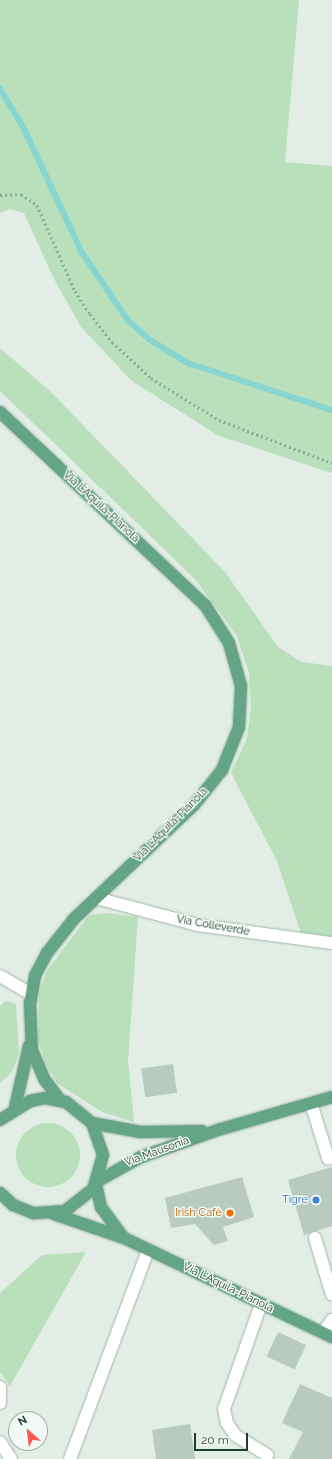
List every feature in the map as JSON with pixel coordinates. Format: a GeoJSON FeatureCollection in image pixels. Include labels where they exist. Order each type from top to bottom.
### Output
{"type":"FeatureCollection","features":[{"type":"Feature","properties":{"kind":"main road","name":"Via L'Aquila-Pianola"},"geometry":{"type":"LineString","coordinates":[[0,412],[205,605],[223,632],[238,671],[242,703],[240,727],[222,770],[194,805],[96,898],[47,953],[31,994],[30,1041],[15,1107]]}},
{"type":"Feature","properties":{"kind":"main road","name":"Via L'Aquila-Pianola"},"geometry":{"type":"LineString","coordinates":[[30,1041],[40,1072],[60,1100]]}},
{"type":"Feature","properties":{"kind":"main road","name":"Via Mausonia"},"geometry":{"type":"LineString","coordinates":[[54,1214],[78,1204],[96,1183],[128,1162],[221,1129],[332,1097]]}},
{"type":"Feature","properties":{"kind":"main road"},"geometry":{"type":"LineString","coordinates":[[0,1107],[15,1107],[34,1100],[60,1100],[80,1110],[92,1123],[103,1149],[96,1183]]}},
{"type":"Feature","properties":{"kind":"main road"},"geometry":{"type":"LineString","coordinates":[[0,1120],[15,1107]]}},
{"type":"Feature","properties":{"kind":"main road","name":"Via Mausonia"},"geometry":{"type":"LineString","coordinates":[[92,1123],[152,1133],[221,1129]]}},
{"type":"Feature","properties":{"kind":"main road","name":"Via L'Aquila-Pianola"},"geometry":{"type":"LineString","coordinates":[[96,1183],[101,1207],[124,1238]]}},
{"type":"Feature","properties":{"kind":"main road","name":"Via L'Aquila-Pianola"},"geometry":{"type":"LineString","coordinates":[[0,1193],[23,1210],[54,1214],[124,1238],[328,1336]]}},
{"type":"Feature","properties":{"kind":"street","name":"Via Colleverde"},"geometry":{"type":"LineString","coordinates":[[96,898],[123,908],[198,924],[332,943]]}},
{"type":"Feature","properties":{"kind":"street"},"geometry":{"type":"LineString","coordinates":[[0,976],[31,994]]}},
{"type":"Feature","properties":{"kind":"street"},"geometry":{"type":"LineString","coordinates":[[311,1104],[328,1158],[332,1157]]}},
{"type":"Feature","properties":{"kind":"street"},"geometry":{"type":"LineString","coordinates":[[315,1238],[332,1295]]}},
{"type":"Feature","properties":{"kind":"street"},"geometry":{"type":"LineString","coordinates":[[70,1459],[148,1250]]}},
{"type":"Feature","properties":{"kind":"street"},"geometry":{"type":"LineString","coordinates":[[261,1304],[224,1410],[227,1423],[235,1435],[267,1455]]}},
{"type":"Feature","properties":{"kind":"street"},"geometry":{"type":"LineString","coordinates":[[328,1336],[332,1320]]}},
{"type":"Feature","properties":{"kind":"street"},"geometry":{"type":"LineString","coordinates":[[0,1387],[0,1403]]}},
{"type":"Feature","properties":{"kind":"street"},"geometry":{"type":"LineString","coordinates":[[0,1442],[11,1459]]}},
{"type":"Feature","properties":{"kind":"path"},"geometry":{"type":"LineString","coordinates":[[0,195],[21,194],[37,205],[63,266],[86,308],[112,342],[151,378],[219,420],[332,463]]}},
{"type":"Feature","properties":{"kind":"green space"},"geometry":{"type":"Polygon","coordinates":[[[0,0],[299,0],[285,162],[332,166],[332,473],[219,436],[132,381],[81,327],[53,277],[24,213],[10,209],[0,213],[0,0]]]}},
{"type":"Feature","properties":{"kind":"green space"},"geometry":{"type":"Polygon","coordinates":[[[0,348],[51,392],[225,572],[278,647],[302,662],[332,666],[332,937],[301,933],[277,861],[231,773],[247,738],[251,708],[249,673],[237,636],[195,579],[0,391],[0,348]]]}},
{"type":"Feature","properties":{"kind":"green space"},"geometry":{"type":"Polygon","coordinates":[[[106,913],[138,917],[128,1061],[134,1122],[102,1112],[57,1083],[45,1062],[38,1039],[39,995],[46,972],[89,915],[106,913]]]}},
{"type":"Feature","properties":{"kind":"green space"},"geometry":{"type":"Polygon","coordinates":[[[6,1001],[16,1004],[19,1054],[12,1072],[0,1083],[0,1006],[6,1001]]]}},
{"type":"Feature","properties":{"kind":"green space"},"geometry":{"type":"Polygon","coordinates":[[[48,1123],[66,1129],[74,1137],[80,1155],[74,1173],[66,1181],[48,1187],[30,1181],[22,1173],[16,1155],[22,1137],[30,1129],[48,1123]]]}},
{"type":"Feature","properties":{"kind":"green space"},"geometry":{"type":"Polygon","coordinates":[[[86,1252],[10,1386],[0,1372],[0,1293],[42,1255],[86,1252]]]}},
{"type":"Feature","properties":{"kind":"building"},"geometry":{"type":"Polygon","coordinates":[[[173,1064],[177,1093],[145,1097],[141,1068],[173,1064]]]}},
{"type":"Feature","properties":{"kind":"building"},"geometry":{"type":"Polygon","coordinates":[[[332,1167],[332,1226],[304,1235],[288,1180],[332,1167]]]}},
{"type":"Feature","properties":{"kind":"building","name":"Irish Cafè"},"geometry":{"type":"Polygon","coordinates":[[[242,1177],[254,1217],[223,1227],[228,1241],[214,1245],[195,1224],[171,1228],[165,1198],[242,1177]]]}},
{"type":"Feature","properties":{"kind":"building"},"geometry":{"type":"Polygon","coordinates":[[[278,1332],[306,1345],[295,1370],[267,1356],[278,1332]]]}},
{"type":"Feature","properties":{"kind":"building"},"geometry":{"type":"Polygon","coordinates":[[[300,1384],[332,1398],[332,1459],[289,1459],[303,1432],[282,1423],[300,1384]]]}},
{"type":"Feature","properties":{"kind":"building"},"geometry":{"type":"Polygon","coordinates":[[[190,1424],[195,1459],[156,1459],[152,1430],[190,1424]]]}},
{"type":"Feature","properties":{"kind":"waterway"},"geometry":{"type":"LineString","coordinates":[[0,88],[24,128],[82,252],[128,320],[149,339],[188,363],[332,410]]}},
{"type":"Feature","properties":{"kind":"place","name":"Tigre"},"geometry":{"type":"Point","coordinates":[316,1200]}},
{"type":"Feature","properties":{"kind":"place","name":"Irish Cafè"},"geometry":{"type":"Point","coordinates":[230,1213]}}]}
